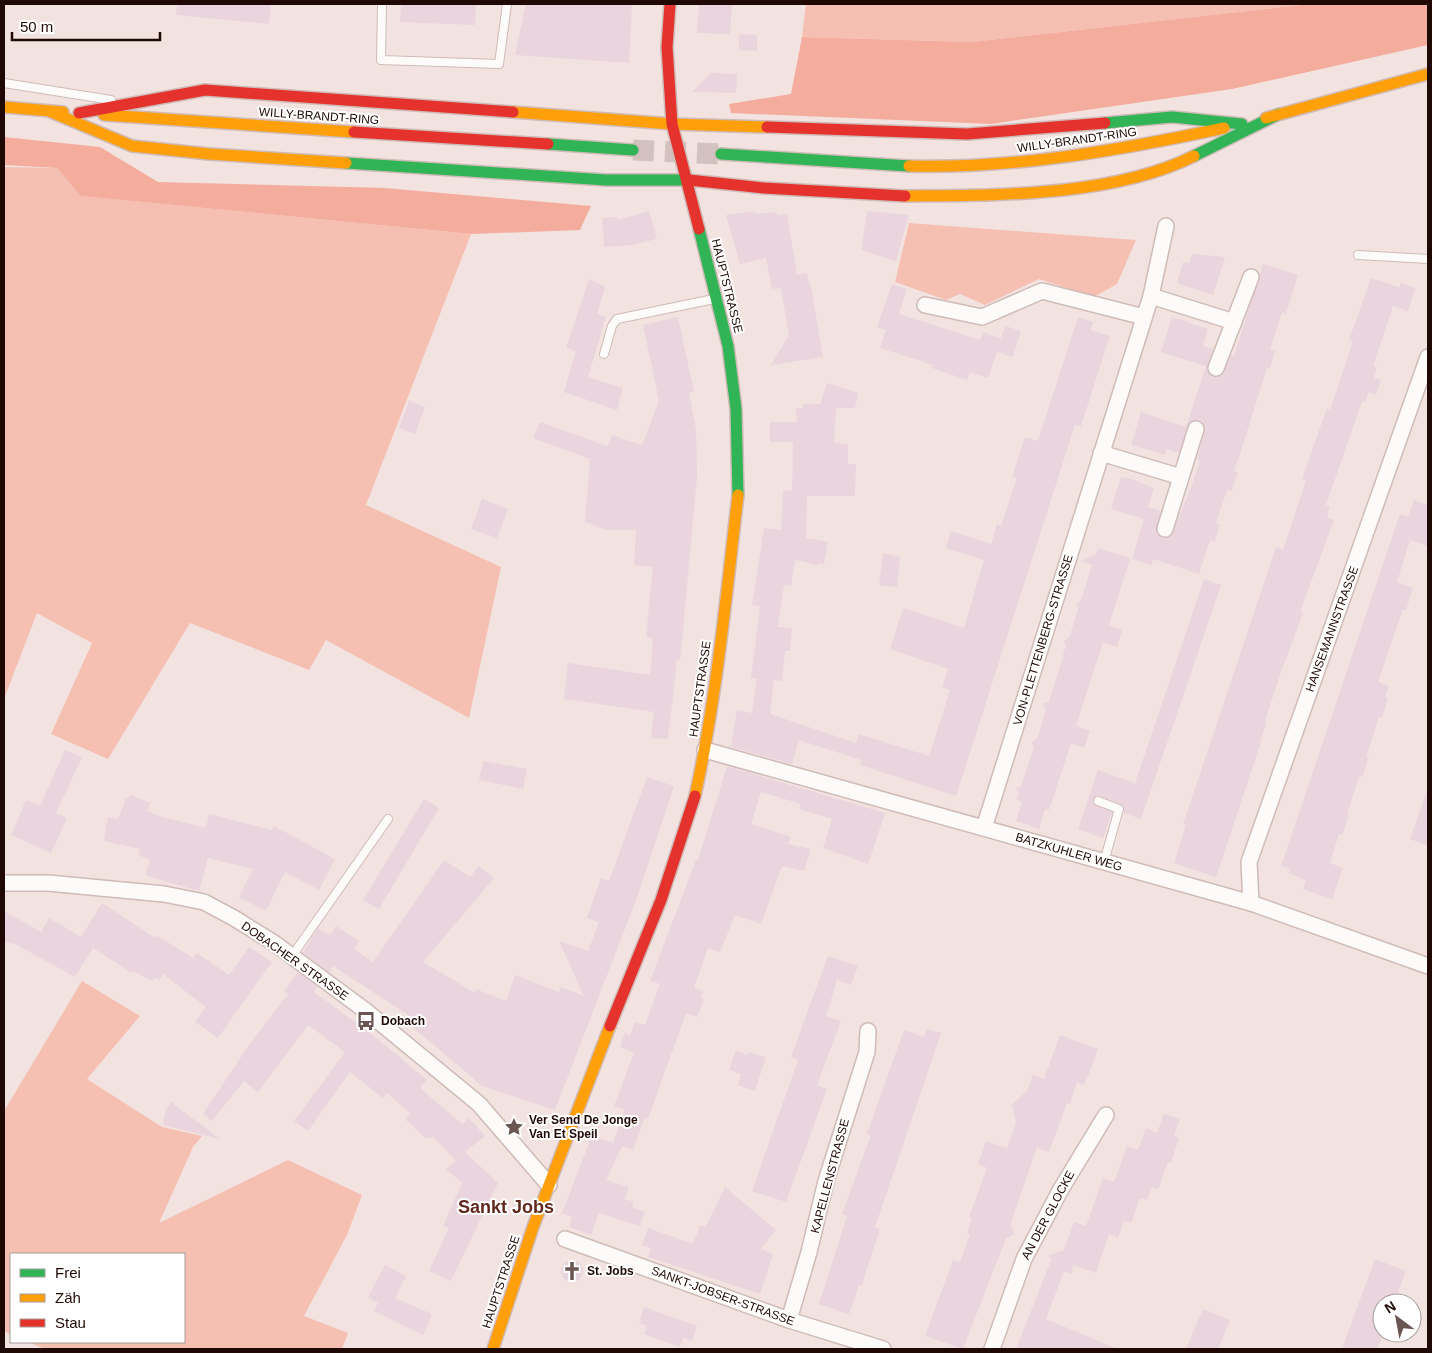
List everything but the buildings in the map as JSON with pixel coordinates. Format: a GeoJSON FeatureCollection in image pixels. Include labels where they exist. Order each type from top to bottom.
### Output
{"type":"FeatureCollection","features":[{"type":"Feature","properties":{"kind":"main road","name":"HAUPTSTRASSE"},"geometry":{"type":"LineString","coordinates":[[493,1349],[549,1186],[661,900],[692,807],[705,750],[715,685],[739,483],[736,409],[728,346],[672,124],[668,54],[670,4]]}},
{"type":"Feature","properties":{"kind":"main road","name":"WILLY-BRANDT-RING"},"geometry":{"type":"LineString","coordinates":[[721,154],[871,165],[989,165],[1121,150],[1242,124],[1428,74]]}},
{"type":"Feature","properties":{"kind":"main road"},"geometry":{"type":"LineString","coordinates":[[79,113],[128,102],[205,90],[672,124],[967,134],[1172,116],[1242,124]]}},
{"type":"Feature","properties":{"kind":"main road","name":"WILLY-BRANDT-RING"},"geometry":{"type":"LineString","coordinates":[[4,108],[634,150]]}},
{"type":"Feature","properties":{"kind":"main road"},"geometry":{"type":"LineString","coordinates":[[51,112],[132,146],[200,153],[606,180],[686,180],[764,188],[892,196],[976,195],[1068,188],[1124,181],[1190,158],[1279,114]]}},
{"type":"Feature","properties":{"kind":"street","name":"VON-PLETTENBERG-STRASSE"},"geometry":{"type":"LineString","coordinates":[[984,828],[1151,296],[1166,226]]}},
{"type":"Feature","properties":{"kind":"street"},"geometry":{"type":"LineString","coordinates":[[1216,368],[1251,277]]}},
{"type":"Feature","properties":{"kind":"street"},"geometry":{"type":"LineString","coordinates":[[924,304],[982,317],[1042,290],[1144,317]]}},
{"type":"Feature","properties":{"kind":"street"},"geometry":{"type":"LineString","coordinates":[[1151,296],[1234,322]]}},
{"type":"Feature","properties":{"kind":"street","name":"HANSEMANNSTRASSE"},"geometry":{"type":"LineString","coordinates":[[1251,903],[1249,862],[1428,357]]}},
{"type":"Feature","properties":{"kind":"street"},"geometry":{"type":"LineString","coordinates":[[1165,529],[1196,429]]}},
{"type":"Feature","properties":{"kind":"street"},"geometry":{"type":"LineString","coordinates":[[1102,453],[1181,477]]}},
{"type":"Feature","properties":{"kind":"street","name":"BATZKUHLER WEG"},"geometry":{"type":"LineString","coordinates":[[705,750],[1251,903],[1428,966]]}},
{"type":"Feature","properties":{"kind":"street","name":"DOBACHER STRASSE"},"geometry":{"type":"LineString","coordinates":[[4,883],[48,883],[164,894],[204,902],[234,918],[292,956],[366,1011],[479,1104],[549,1186]]}},
{"type":"Feature","properties":{"kind":"street","name":"KAPELLENSTRASSE"},"geometry":{"type":"LineString","coordinates":[[789,1320],[809,1252],[826,1181],[867,1052],[868,1031]]}},
{"type":"Feature","properties":{"kind":"street","name":"AN DER GLOCKE"},"geometry":{"type":"LineString","coordinates":[[992,1349],[1024,1259],[1061,1189],[1106,1115]]}},
{"type":"Feature","properties":{"kind":"street","name":"SANKT-JOBSER-STRASSE"},"geometry":{"type":"LineString","coordinates":[[565,1239],[789,1320],[883,1349]]}},
{"type":"Feature","properties":{"kind":"lane"},"geometry":{"type":"LineString","coordinates":[[382,4],[381,60],[499,64],[507,4]]}},
{"type":"Feature","properties":{"kind":"lane"},"geometry":{"type":"LineString","coordinates":[[4,83],[128,102]]}},
{"type":"Feature","properties":{"kind":"lane"},"geometry":{"type":"LineString","coordinates":[[1358,255],[1428,259]]}},
{"type":"Feature","properties":{"kind":"lane"},"geometry":{"type":"LineString","coordinates":[[604,354],[612,326],[617,319],[716,298]]}},
{"type":"Feature","properties":{"kind":"lane"},"geometry":{"type":"LineString","coordinates":[[1098,801],[1119,809],[1104,862]]}},
{"type":"Feature","properties":{"kind":"lane"},"geometry":{"type":"LineString","coordinates":[[292,956],[388,819]]}},
{"type":"Feature","properties":{"kind":"shaded area"},"geometry":{"type":"Polygon","coordinates":[[[806,4],[1310,4],[972,42],[802,37],[806,4]]]}},
{"type":"Feature","properties":{"kind":"shaded area"},"geometry":{"type":"Polygon","coordinates":[[[1310,4],[1428,4],[1428,45],[1232,89],[991,124],[731,113],[729,104],[791,94],[802,37],[972,42],[1310,4]]]}},
{"type":"Feature","properties":{"kind":"shaded area"},"geometry":{"type":"Polygon","coordinates":[[[4,137],[100,147],[158,182],[385,188],[591,206],[580,230],[471,234],[81,196],[57,168],[4,165],[4,137]]]}},
{"type":"Feature","properties":{"kind":"shaded area"},"geometry":{"type":"Polygon","coordinates":[[[4,167],[57,168],[82,196],[471,234],[366,505],[501,567],[469,718],[326,640],[309,670],[190,623],[108,759],[51,734],[92,643],[37,613],[4,699],[4,167]]]}},
{"type":"Feature","properties":{"kind":"shaded area"},"geometry":{"type":"Polygon","coordinates":[[[909,223],[1136,240],[1117,284],[1094,297],[1039,279],[985,305],[960,294],[946,300],[895,282],[909,223]]]}},
{"type":"Feature","properties":{"kind":"shaded area"},"geometry":{"type":"Polygon","coordinates":[[[82,981],[140,1016],[87,1079],[162,1127],[202,1136],[193,1147],[159,1223],[288,1160],[362,1195],[347,1235],[304,1316],[348,1333],[342,1349],[45,1349],[30,1343],[185,1343],[185,1253],[10,1253],[10,1334],[4,1331],[4,1111],[82,981]]]}},
{"type":"Feature","properties":{"kind":"tunnel"},"geometry":{"type":"LineString","coordinates":[[633,150],[721,154]]}},
{"type":"Feature","properties":{"kind":"traffic: fast"},"geometry":{"type":"LineString","coordinates":[[1194,156],[1279,114]]}},
{"type":"Feature","properties":{"kind":"traffic: fast"},"geometry":{"type":"LineString","coordinates":[[1105,123],[1172,117],[1242,124]]}},
{"type":"Feature","properties":{"kind":"traffic: fast"},"geometry":{"type":"LineString","coordinates":[[548,144],[633,150]]}},
{"type":"Feature","properties":{"kind":"traffic: fast"},"geometry":{"type":"LineString","coordinates":[[721,154],[909,166]]}},
{"type":"Feature","properties":{"kind":"traffic: fast"},"geometry":{"type":"LineString","coordinates":[[346,163],[606,180],[689,180]]}},
{"type":"Feature","properties":{"kind":"traffic: fast"},"geometry":{"type":"LineString","coordinates":[[699,229],[728,346],[736,409],[738,495]]}},
{"type":"Feature","properties":{"kind":"traffic: slow"},"geometry":{"type":"LineString","coordinates":[[1266,118],[1428,74]]}},
{"type":"Feature","properties":{"kind":"traffic: slow"},"geometry":{"type":"LineString","coordinates":[[4,107],[63,112]]}},
{"type":"Feature","properties":{"kind":"traffic: slow"},"geometry":{"type":"LineString","coordinates":[[51,112],[132,146],[209,154],[346,163]]}},
{"type":"Feature","properties":{"kind":"traffic: slow"},"geometry":{"type":"LineString","coordinates":[[513,112],[672,124],[767,127]]}},
{"type":"Feature","properties":{"kind":"traffic: slow"},"geometry":{"type":"LineString","coordinates":[[104,115],[354,132]]}},
{"type":"Feature","properties":{"kind":"traffic: slow"},"geometry":{"type":"LineString","coordinates":[[909,166],[949,166],[1028,161],[1146,144],[1224,128]]}},
{"type":"Feature","properties":{"kind":"traffic: slow"},"geometry":{"type":"LineString","coordinates":[[905,196],[1014,194],[1090,186],[1127,179],[1162,169],[1194,156]]}},
{"type":"Feature","properties":{"kind":"traffic: slow"},"geometry":{"type":"LineString","coordinates":[[695,796],[715,684],[738,495]]}},
{"type":"Feature","properties":{"kind":"traffic: slow"},"geometry":{"type":"LineString","coordinates":[[493,1349],[533,1227],[610,1026]]}},
{"type":"Feature","properties":{"kind":"traffic: jam"},"geometry":{"type":"LineString","coordinates":[[670,4],[667,47],[672,124],[699,229]]}},
{"type":"Feature","properties":{"kind":"traffic: jam"},"geometry":{"type":"LineString","coordinates":[[79,113],[205,90],[513,112]]}},
{"type":"Feature","properties":{"kind":"traffic: jam"},"geometry":{"type":"LineString","coordinates":[[767,127],[967,134],[1105,123]]}},
{"type":"Feature","properties":{"kind":"traffic: jam"},"geometry":{"type":"LineString","coordinates":[[354,132],[548,144]]}},
{"type":"Feature","properties":{"kind":"traffic: jam"},"geometry":{"type":"LineString","coordinates":[[689,180],[764,188],[905,196]]}},
{"type":"Feature","properties":{"kind":"traffic: jam"},"geometry":{"type":"LineString","coordinates":[[610,1026],[661,900],[695,796]]}},
{"type":"Feature","properties":{"kind":"place","name":"Dobach"},"geometry":{"type":"Point","coordinates":[366,1021]}},
{"type":"Feature","properties":{"kind":"place","name":"Ver Send De Jonge Van Et Speil"},"geometry":{"type":"Point","coordinates":[514,1127]}},
{"type":"Feature","properties":{"kind":"place","name":"St. Jobs"},"geometry":{"type":"Point","coordinates":[572,1271]}},
{"type":"Feature","properties":{"kind":"district","name":"Sankt Jobs"},"geometry":{"type":"Point","coordinates":[506,1207]}}]}
